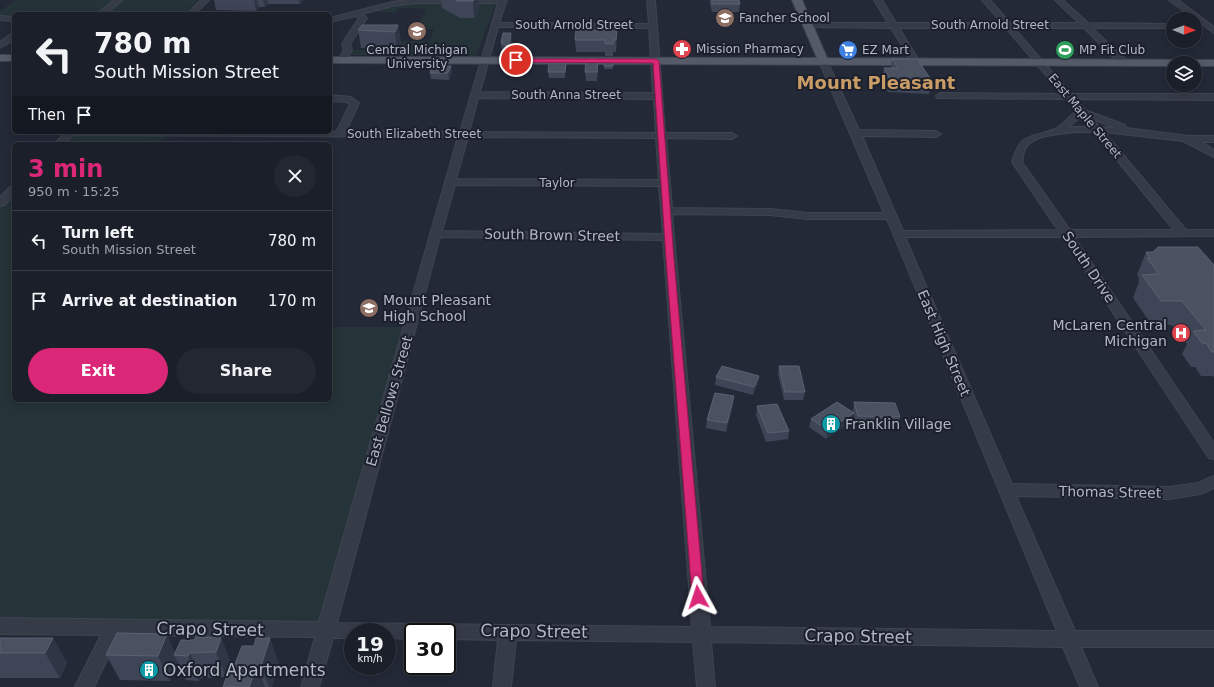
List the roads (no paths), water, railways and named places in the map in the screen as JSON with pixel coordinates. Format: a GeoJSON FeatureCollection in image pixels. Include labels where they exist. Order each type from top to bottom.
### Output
{"type":"FeatureCollection","features":[{"type":"Feature","properties":{"kind":"main road","name":"East High Street"},"geometry":{"type":"LineString","coordinates":[[797,0],[824,61]]}},
{"type":"Feature","properties":{"kind":"main road"},"geometry":{"type":"LineString","coordinates":[[0,58],[12,58]]}},
{"type":"Feature","properties":{"kind":"main road"},"geometry":{"type":"LineString","coordinates":[[332,60],[1214,63]]}},
{"type":"Feature","properties":{"kind":"street"},"geometry":{"type":"LineString","coordinates":[[103,12],[118,0]]}},
{"type":"Feature","properties":{"kind":"street"},"geometry":{"type":"LineString","coordinates":[[193,12],[205,0]]}},
{"type":"Feature","properties":{"kind":"street"},"geometry":{"type":"LineString","coordinates":[[332,20],[358,14],[388,3],[424,0],[503,0]]}},
{"type":"Feature","properties":{"kind":"street","name":"East Bellows Street"},"geometry":{"type":"LineString","coordinates":[[310,687],[434,234],[484,60],[503,0]]}},
{"type":"Feature","properties":{"kind":"street"},"geometry":{"type":"LineString","coordinates":[[651,0],[668,236],[706,687]]}},
{"type":"Feature","properties":{"kind":"street"},"geometry":{"type":"LineString","coordinates":[[878,0],[916,62]]}},
{"type":"Feature","properties":{"kind":"street","name":"East Maple Street"},"geometry":{"type":"LineString","coordinates":[[986,0],[1040,62],[1183,233]]}},
{"type":"Feature","properties":{"kind":"street"},"geometry":{"type":"LineString","coordinates":[[1059,0],[1123,62]]}},
{"type":"Feature","properties":{"kind":"street"},"geometry":{"type":"LineString","coordinates":[[1173,0],[1212,28]]}},
{"type":"Feature","properties":{"kind":"street"},"geometry":{"type":"LineString","coordinates":[[342,60],[348,50],[346,44],[363,18],[358,14]]}},
{"type":"Feature","properties":{"kind":"street"},"geometry":{"type":"LineString","coordinates":[[0,18],[12,19]]}},
{"type":"Feature","properties":{"kind":"street","name":"South Arnold Street"},"geometry":{"type":"LineString","coordinates":[[495,25],[653,26]]}},
{"type":"Feature","properties":{"kind":"street","name":"South Arnold Street"},"geometry":{"type":"LineString","coordinates":[[808,26],[1166,27]]}},
{"type":"Feature","properties":{"kind":"street"},"geometry":{"type":"LineString","coordinates":[[1202,27],[1212,28]]}},
{"type":"Feature","properties":{"kind":"street"},"geometry":{"type":"LineString","coordinates":[[0,46],[12,37]]}},
{"type":"Feature","properties":{"kind":"street","name":"East High Street"},"geometry":{"type":"LineString","coordinates":[[824,61],[976,416],[1005,490],[1089,687]]}},
{"type":"Feature","properties":{"kind":"street","name":"South Anna Street"},"geometry":{"type":"LineString","coordinates":[[474,95],[658,96]]}},
{"type":"Feature","properties":{"kind":"street"},"geometry":{"type":"LineString","coordinates":[[940,96],[1214,97]]}},
{"type":"Feature","properties":{"kind":"street"},"geometry":{"type":"LineString","coordinates":[[332,98],[348,99],[355,103],[340,134]]}},
{"type":"Feature","properties":{"kind":"street"},"geometry":{"type":"LineString","coordinates":[[1059,130],[1081,112],[1131,130],[1189,139],[1214,139]]}},
{"type":"Feature","properties":{"kind":"street","name":"South Drive"},"geometry":{"type":"LineString","coordinates":[[1131,130],[1059,130],[1034,137],[1025,142],[1019,148],[1016,156],[1017,162],[1214,454]]}},
{"type":"Feature","properties":{"kind":"street"},"geometry":{"type":"LineString","coordinates":[[61,142],[69,134]]}},
{"type":"Feature","properties":{"kind":"street","name":"South Elizabeth Street"},"geometry":{"type":"LineString","coordinates":[[332,134],[732,136]]}},
{"type":"Feature","properties":{"kind":"street"},"geometry":{"type":"LineString","coordinates":[[856,134],[936,134]]}},
{"type":"Feature","properties":{"kind":"street"},"geometry":{"type":"LineString","coordinates":[[1189,139],[1214,154]]}},
{"type":"Feature","properties":{"kind":"street","name":"Taylor"},"geometry":{"type":"LineString","coordinates":[[450,182],[664,183]]}},
{"type":"Feature","properties":{"kind":"street"},"geometry":{"type":"LineString","coordinates":[[0,203],[12,191]]}},
{"type":"Feature","properties":{"kind":"street"},"geometry":{"type":"LineString","coordinates":[[667,211],[770,212],[808,216],[890,216]]}},
{"type":"Feature","properties":{"kind":"street"},"geometry":{"type":"LineString","coordinates":[[897,234],[1214,233]]}},
{"type":"Feature","properties":{"kind":"street","name":"South Brown Street"},"geometry":{"type":"LineString","coordinates":[[434,234],[668,236]]}},
{"type":"Feature","properties":{"kind":"street","name":"Thomas Street"},"geometry":{"type":"LineString","coordinates":[[1005,490],[1169,492],[1200,488],[1214,482]]}},
{"type":"Feature","properties":{"kind":"street","name":"Crapo Street"},"geometry":{"type":"LineString","coordinates":[[0,626],[1069,639],[1214,639]]}},
{"type":"Feature","properties":{"kind":"street"},"geometry":{"type":"LineString","coordinates":[[84,687],[114,627]]}},
{"type":"Feature","properties":{"kind":"street"},"geometry":{"type":"LineString","coordinates":[[502,687],[508,631]]}},
{"type":"Feature","properties":{"kind":"place","name":"Fancher School"},"geometry":{"type":"Point","coordinates":[725,18]}},
{"type":"Feature","properties":{"kind":"place","name":"Central Michigan University"},"geometry":{"type":"Point","coordinates":[417,31]}},
{"type":"Feature","properties":{"kind":"place","name":"Mission Pharmacy"},"geometry":{"type":"Point","coordinates":[682,49]}},
{"type":"Feature","properties":{"kind":"place","name":"EZ Mart"},"geometry":{"type":"Point","coordinates":[848,50]}},
{"type":"Feature","properties":{"kind":"place","name":"MP Fit Club"},"geometry":{"type":"Point","coordinates":[1065,50]}},
{"type":"Feature","properties":{"kind":"place","name":"Mount Pleasant High School"},"geometry":{"type":"Point","coordinates":[369,308]}},
{"type":"Feature","properties":{"kind":"place","name":"McLaren Central Michigan"},"geometry":{"type":"Point","coordinates":[1181,333]}},
{"type":"Feature","properties":{"kind":"place","name":"Franklin Village"},"geometry":{"type":"Point","coordinates":[831,424]}},
{"type":"Feature","properties":{"kind":"place","name":"Oxford Apartments"},"geometry":{"type":"Point","coordinates":[149,670]}},
{"type":"Feature","properties":{"kind":"district","name":"Mount Pleasant"},"geometry":{"type":"Point","coordinates":[876,82]}}]}
